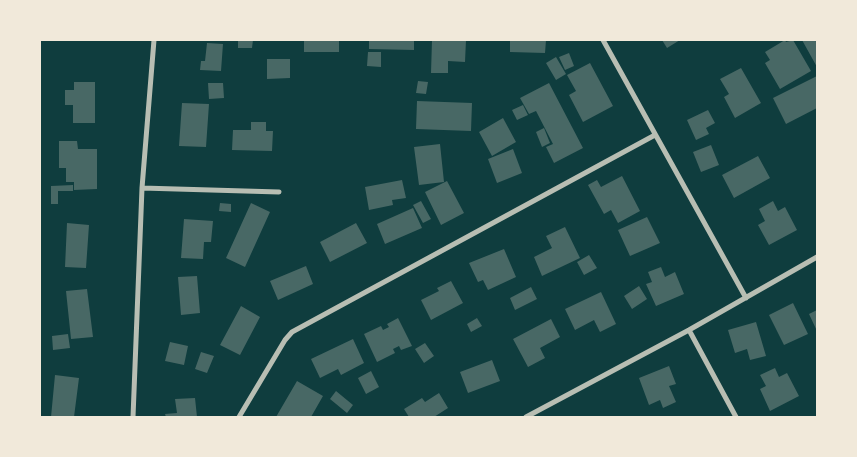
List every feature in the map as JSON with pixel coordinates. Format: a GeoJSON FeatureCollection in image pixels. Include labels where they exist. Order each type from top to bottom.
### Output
{"type":"FeatureCollection","features":[{"type":"Feature","properties":{"kind":"street"},"geometry":{"type":"LineString","coordinates":[[133,417],[142,188],[154,40]]}},
{"type":"Feature","properties":{"kind":"street"},"geometry":{"type":"LineString","coordinates":[[602,40],[746,298]]}},
{"type":"Feature","properties":{"kind":"street"},"geometry":{"type":"LineString","coordinates":[[239,417],[285,340],[292,332],[654,135]]}},
{"type":"Feature","properties":{"kind":"street"},"geometry":{"type":"LineString","coordinates":[[142,188],[279,192]]}},
{"type":"Feature","properties":{"kind":"street"},"geometry":{"type":"LineString","coordinates":[[526,417],[690,330],[817,257]]}},
{"type":"Feature","properties":{"kind":"street"},"geometry":{"type":"LineString","coordinates":[[690,330],[736,417]]}},
{"type":"Feature","properties":{"kind":"building"},"geometry":{"type":"Polygon","coordinates":[[[238,40],[253,40],[252,48],[238,48],[238,40]]]}},
{"type":"Feature","properties":{"kind":"building"},"geometry":{"type":"Polygon","coordinates":[[[304,40],[339,40],[339,52],[304,52],[304,40]]]}},
{"type":"Feature","properties":{"kind":"building"},"geometry":{"type":"Polygon","coordinates":[[[369,40],[414,40],[414,50],[369,49],[369,40]]]}},
{"type":"Feature","properties":{"kind":"building"},"geometry":{"type":"Polygon","coordinates":[[[432,40],[466,40],[465,62],[448,61],[448,73],[431,73],[432,40]]]}},
{"type":"Feature","properties":{"kind":"building"},"geometry":{"type":"Polygon","coordinates":[[[510,40],[546,40],[545,53],[510,52],[510,40]]]}},
{"type":"Feature","properties":{"kind":"building"},"geometry":{"type":"Polygon","coordinates":[[[662,40],[680,40],[667,48],[662,40]]]}},
{"type":"Feature","properties":{"kind":"building"},"geometry":{"type":"Polygon","coordinates":[[[785,40],[786,42],[793,40],[811,71],[780,89],[765,63],[770,60],[765,52],[785,40]]]}},
{"type":"Feature","properties":{"kind":"building"},"geometry":{"type":"Polygon","coordinates":[[[802,40],[815,40],[817,43],[817,67],[802,40]]]}},
{"type":"Feature","properties":{"kind":"building"},"geometry":{"type":"Polygon","coordinates":[[[207,43],[223,44],[221,71],[200,70],[201,61],[205,61],[207,43]]]}},
{"type":"Feature","properties":{"kind":"building"},"geometry":{"type":"Polygon","coordinates":[[[368,52],[381,52],[381,67],[367,66],[368,52]]]}},
{"type":"Feature","properties":{"kind":"building"},"geometry":{"type":"Polygon","coordinates":[[[569,53],[574,66],[565,70],[559,57],[569,53]]]}},
{"type":"Feature","properties":{"kind":"building"},"geometry":{"type":"Polygon","coordinates":[[[556,57],[566,74],[556,80],[546,63],[556,57]]]}},
{"type":"Feature","properties":{"kind":"building"},"geometry":{"type":"Polygon","coordinates":[[[267,59],[290,59],[290,78],[267,79],[267,59]]]}},
{"type":"Feature","properties":{"kind":"building"},"geometry":{"type":"Polygon","coordinates":[[[590,63],[613,106],[583,122],[569,95],[576,91],[567,75],[590,63]]]}},
{"type":"Feature","properties":{"kind":"building"},"geometry":{"type":"Polygon","coordinates":[[[741,68],[761,103],[735,118],[724,97],[729,94],[720,79],[741,68]]]}},
{"type":"Feature","properties":{"kind":"building"},"geometry":{"type":"Polygon","coordinates":[[[817,76],[817,108],[786,124],[773,98],[817,76]]]}},
{"type":"Feature","properties":{"kind":"building"},"geometry":{"type":"Polygon","coordinates":[[[418,81],[428,82],[426,94],[416,93],[418,81]]]}},
{"type":"Feature","properties":{"kind":"building"},"geometry":{"type":"Polygon","coordinates":[[[74,82],[95,82],[95,123],[73,123],[73,105],[65,105],[65,90],[74,90],[74,82]]]}},
{"type":"Feature","properties":{"kind":"building"},"geometry":{"type":"Polygon","coordinates":[[[208,83],[223,83],[224,98],[209,99],[208,83]]]}},
{"type":"Feature","properties":{"kind":"building"},"geometry":{"type":"Polygon","coordinates":[[[549,83],[583,148],[554,163],[546,147],[553,144],[536,111],[529,114],[520,98],[549,83]]]}},
{"type":"Feature","properties":{"kind":"building"},"geometry":{"type":"Polygon","coordinates":[[[417,101],[472,103],[471,131],[416,129],[417,101]]]}},
{"type":"Feature","properties":{"kind":"building"},"geometry":{"type":"Polygon","coordinates":[[[182,103],[209,104],[206,147],[179,146],[182,103]]]}},
{"type":"Feature","properties":{"kind":"building"},"geometry":{"type":"Polygon","coordinates":[[[523,105],[528,115],[517,120],[512,110],[523,105]]]}},
{"type":"Feature","properties":{"kind":"building"},"geometry":{"type":"Polygon","coordinates":[[[708,110],[715,123],[706,128],[709,134],[696,140],[687,120],[708,110]]]}},
{"type":"Feature","properties":{"kind":"building"},"geometry":{"type":"Polygon","coordinates":[[[503,118],[516,142],[492,156],[479,132],[503,118]]]}},
{"type":"Feature","properties":{"kind":"building"},"geometry":{"type":"Polygon","coordinates":[[[251,122],[266,122],[266,131],[273,131],[272,151],[232,150],[233,130],[251,130],[251,122]]]}},
{"type":"Feature","properties":{"kind":"building"},"geometry":{"type":"Polygon","coordinates":[[[544,128],[550,143],[542,147],[536,132],[544,128]]]}},
{"type":"Feature","properties":{"kind":"building"},"geometry":{"type":"Polygon","coordinates":[[[59,141],[77,141],[78,149],[97,149],[97,189],[74,190],[74,182],[66,182],[66,168],[59,168],[59,141]]]}},
{"type":"Feature","properties":{"kind":"building"},"geometry":{"type":"Polygon","coordinates":[[[440,144],[444,182],[419,185],[414,147],[440,144]]]}},
{"type":"Feature","properties":{"kind":"building"},"geometry":{"type":"Polygon","coordinates":[[[711,145],[719,165],[701,172],[693,152],[711,145]]]}},
{"type":"Feature","properties":{"kind":"building"},"geometry":{"type":"Polygon","coordinates":[[[513,149],[522,173],[497,183],[488,159],[513,149]]]}},
{"type":"Feature","properties":{"kind":"building"},"geometry":{"type":"Polygon","coordinates":[[[758,156],[770,178],[734,198],[722,175],[758,156]]]}},
{"type":"Feature","properties":{"kind":"building"},"geometry":{"type":"Polygon","coordinates":[[[622,176],[640,211],[618,223],[611,210],[604,214],[588,185],[597,180],[601,187],[622,176]]]}},
{"type":"Feature","properties":{"kind":"building"},"geometry":{"type":"Polygon","coordinates":[[[402,180],[406,198],[392,200],[393,205],[369,210],[365,187],[402,180]]]}},
{"type":"Feature","properties":{"kind":"building"},"geometry":{"type":"Polygon","coordinates":[[[447,181],[464,213],[441,225],[425,192],[447,181]]]}},
{"type":"Feature","properties":{"kind":"building"},"geometry":{"type":"Polygon","coordinates":[[[73,185],[73,191],[58,191],[58,204],[51,204],[51,186],[73,185]]]}},
{"type":"Feature","properties":{"kind":"building"},"geometry":{"type":"Polygon","coordinates":[[[421,201],[431,219],[423,223],[413,205],[421,201]]]}},
{"type":"Feature","properties":{"kind":"building"},"geometry":{"type":"Polygon","coordinates":[[[773,201],[778,211],[785,207],[797,230],[769,245],[758,225],[765,221],[759,209],[773,201]]]}},
{"type":"Feature","properties":{"kind":"building"},"geometry":{"type":"Polygon","coordinates":[[[220,203],[231,204],[231,212],[219,211],[220,203]]]}},
{"type":"Feature","properties":{"kind":"building"},"geometry":{"type":"Polygon","coordinates":[[[251,203],[270,212],[245,267],[226,258],[251,203]]]}},
{"type":"Feature","properties":{"kind":"building"},"geometry":{"type":"Polygon","coordinates":[[[413,208],[422,228],[385,244],[377,224],[413,208]]]}},
{"type":"Feature","properties":{"kind":"building"},"geometry":{"type":"Polygon","coordinates":[[[647,217],[660,243],[630,256],[618,230],[647,217]]]}},
{"type":"Feature","properties":{"kind":"building"},"geometry":{"type":"Polygon","coordinates":[[[184,219],[213,221],[211,242],[204,242],[203,259],[181,258],[184,219]]]}},
{"type":"Feature","properties":{"kind":"building"},"geometry":{"type":"Polygon","coordinates":[[[67,223],[89,225],[86,268],[65,267],[67,223]]]}},
{"type":"Feature","properties":{"kind":"building"},"geometry":{"type":"Polygon","coordinates":[[[356,223],[367,243],[330,262],[320,242],[356,223]]]}},
{"type":"Feature","properties":{"kind":"building"},"geometry":{"type":"Polygon","coordinates":[[[565,227],[580,258],[542,276],[534,257],[552,248],[546,236],[565,227]]]}},
{"type":"Feature","properties":{"kind":"building"},"geometry":{"type":"Polygon","coordinates":[[[504,249],[516,277],[488,290],[483,280],[478,282],[469,263],[504,249]]]}},
{"type":"Feature","properties":{"kind":"building"},"geometry":{"type":"Polygon","coordinates":[[[589,255],[597,268],[584,275],[577,262],[589,255]]]}},
{"type":"Feature","properties":{"kind":"building"},"geometry":{"type":"Polygon","coordinates":[[[306,266],[313,284],[278,300],[270,281],[306,266]]]}},
{"type":"Feature","properties":{"kind":"building"},"geometry":{"type":"Polygon","coordinates":[[[661,267],[665,277],[675,272],[684,294],[656,306],[646,284],[652,282],[648,272],[661,267]]]}},
{"type":"Feature","properties":{"kind":"building"},"geometry":{"type":"Polygon","coordinates":[[[197,276],[200,313],[181,315],[178,277],[197,276]]]}},
{"type":"Feature","properties":{"kind":"building"},"geometry":{"type":"Polygon","coordinates":[[[451,281],[463,303],[431,320],[421,300],[439,291],[437,288],[451,281]]]}},
{"type":"Feature","properties":{"kind":"building"},"geometry":{"type":"Polygon","coordinates":[[[639,286],[647,299],[632,309],[624,296],[639,286]]]}},
{"type":"Feature","properties":{"kind":"building"},"geometry":{"type":"Polygon","coordinates":[[[531,287],[537,299],[515,310],[510,298],[531,287]]]}},
{"type":"Feature","properties":{"kind":"building"},"geometry":{"type":"Polygon","coordinates":[[[87,289],[93,337],[71,339],[66,291],[87,289]]]}},
{"type":"Feature","properties":{"kind":"building"},"geometry":{"type":"Polygon","coordinates":[[[601,292],[616,324],[600,332],[594,320],[575,330],[565,309],[601,292]]]}},
{"type":"Feature","properties":{"kind":"building"},"geometry":{"type":"Polygon","coordinates":[[[793,303],[808,334],[784,345],[769,315],[793,303]]]}},
{"type":"Feature","properties":{"kind":"building"},"geometry":{"type":"Polygon","coordinates":[[[241,306],[260,317],[240,355],[220,345],[241,306]]]}},
{"type":"Feature","properties":{"kind":"building"},"geometry":{"type":"Polygon","coordinates":[[[817,310],[817,331],[809,314],[817,310]]]}},
{"type":"Feature","properties":{"kind":"building"},"geometry":{"type":"Polygon","coordinates":[[[398,318],[412,346],[401,350],[399,346],[393,349],[395,353],[377,362],[364,334],[381,326],[383,330],[389,327],[387,324],[398,318]]]}},
{"type":"Feature","properties":{"kind":"building"},"geometry":{"type":"Polygon","coordinates":[[[477,318],[482,326],[471,332],[467,324],[477,318]]]}},
{"type":"Feature","properties":{"kind":"building"},"geometry":{"type":"Polygon","coordinates":[[[551,319],[560,337],[540,348],[545,358],[528,367],[513,339],[551,319]]]}},
{"type":"Feature","properties":{"kind":"building"},"geometry":{"type":"Polygon","coordinates":[[[756,322],[766,356],[750,360],[747,349],[735,353],[728,330],[756,322]]]}},
{"type":"Feature","properties":{"kind":"building"},"geometry":{"type":"Polygon","coordinates":[[[68,334],[70,348],[53,350],[52,336],[68,334]]]}},
{"type":"Feature","properties":{"kind":"building"},"geometry":{"type":"Polygon","coordinates":[[[353,339],[364,363],[341,375],[338,369],[320,378],[311,359],[353,339]]]}},
{"type":"Feature","properties":{"kind":"building"},"geometry":{"type":"Polygon","coordinates":[[[170,342],[188,346],[184,365],[165,361],[170,342]]]}},
{"type":"Feature","properties":{"kind":"building"},"geometry":{"type":"Polygon","coordinates":[[[425,343],[434,356],[424,363],[415,349],[425,343]]]}},
{"type":"Feature","properties":{"kind":"building"},"geometry":{"type":"Polygon","coordinates":[[[201,352],[214,356],[207,373],[195,369],[201,352]]]}},
{"type":"Feature","properties":{"kind":"building"},"geometry":{"type":"Polygon","coordinates":[[[492,360],[500,381],[468,393],[460,372],[492,360]]]}},
{"type":"Feature","properties":{"kind":"building"},"geometry":{"type":"Polygon","coordinates":[[[669,366],[676,384],[669,386],[676,402],[663,408],[660,400],[649,405],[639,378],[669,366]]]}},
{"type":"Feature","properties":{"kind":"building"},"geometry":{"type":"Polygon","coordinates":[[[775,368],[779,377],[787,373],[799,396],[770,411],[760,389],[766,386],[760,375],[775,368]]]}},
{"type":"Feature","properties":{"kind":"building"},"geometry":{"type":"Polygon","coordinates":[[[371,371],[379,387],[366,394],[358,378],[371,371]]]}},
{"type":"Feature","properties":{"kind":"building"},"geometry":{"type":"Polygon","coordinates":[[[55,375],[79,378],[74,417],[51,417],[55,375]]]}},
{"type":"Feature","properties":{"kind":"building"},"geometry":{"type":"Polygon","coordinates":[[[297,381],[323,396],[311,417],[276,417],[297,381]]]}},
{"type":"Feature","properties":{"kind":"building"},"geometry":{"type":"Polygon","coordinates":[[[336,391],[353,405],[347,413],[330,399],[336,391]]]}},
{"type":"Feature","properties":{"kind":"building"},"geometry":{"type":"Polygon","coordinates":[[[439,393],[448,408],[434,417],[409,417],[404,409],[422,398],[425,402],[439,393]]]}},
{"type":"Feature","properties":{"kind":"building"},"geometry":{"type":"Polygon","coordinates":[[[195,398],[197,417],[166,417],[165,414],[177,413],[175,399],[195,398]]]}}]}
